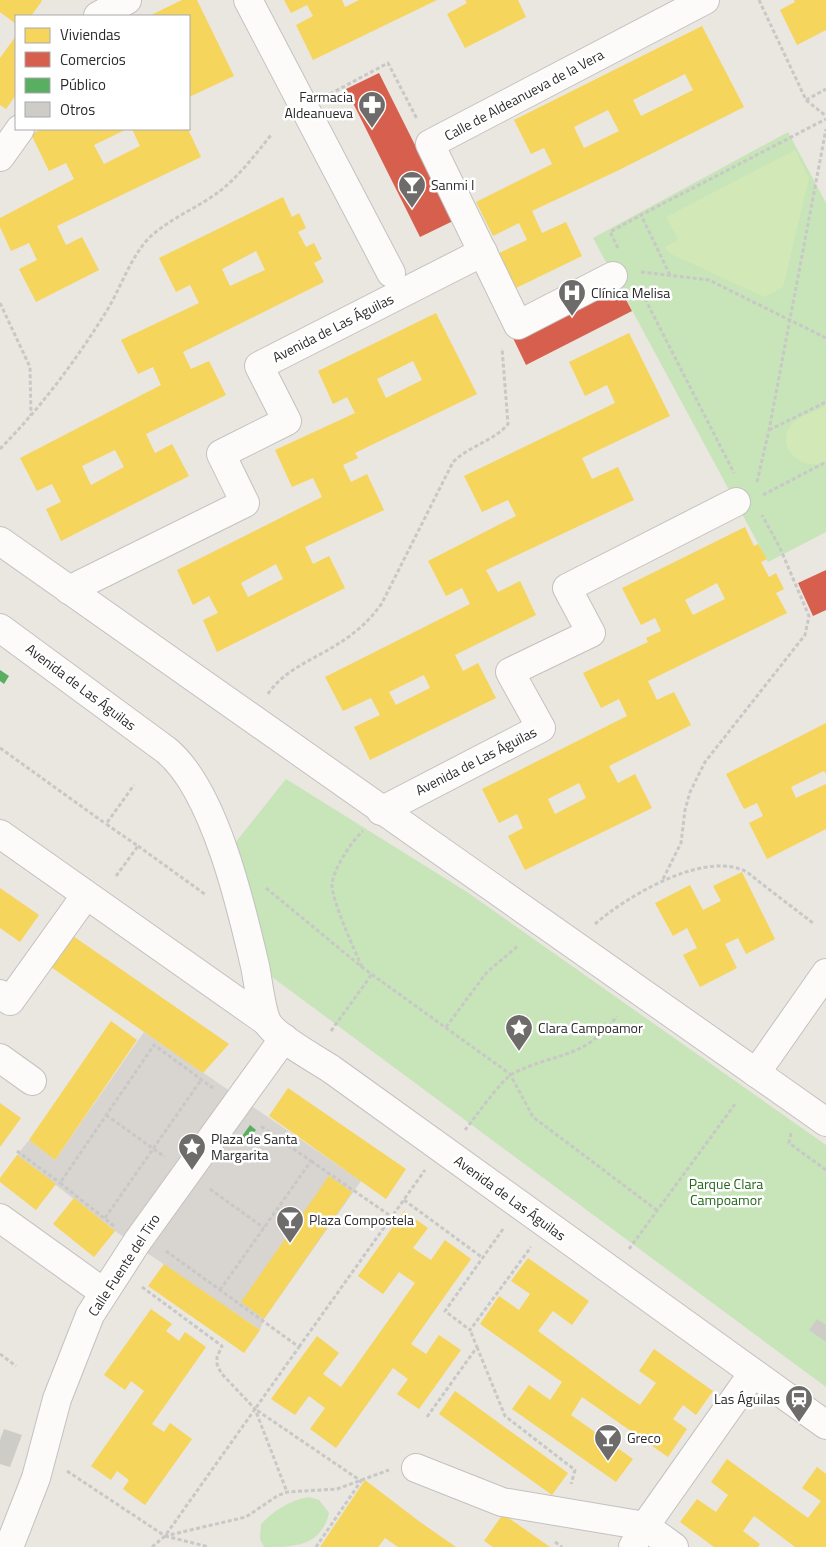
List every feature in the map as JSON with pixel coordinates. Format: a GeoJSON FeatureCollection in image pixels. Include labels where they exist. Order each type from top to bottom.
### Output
{"type":"FeatureCollection","features":[{"type":"Feature","properties":{"kind":"street"},"geometry":{"type":"LineString","coordinates":[[100,15],[127,0]]}},
{"type":"Feature","properties":{"kind":"street"},"geometry":{"type":"LineString","coordinates":[[248,0],[391,273]]}},
{"type":"Feature","properties":{"kind":"street","name":"Calle de Aldeanueva de la Vera"},"geometry":{"type":"LineString","coordinates":[[622,273],[518,325],[430,144],[705,0]]}},
{"type":"Feature","properties":{"kind":"street"},"geometry":{"type":"LineString","coordinates":[[0,157],[19,130]]}},
{"type":"Feature","properties":{"kind":"street","name":"Avenida de Las Águilas"},"geometry":{"type":"LineString","coordinates":[[69,590],[245,503],[221,454],[287,421],[260,366],[483,252]]}},
{"type":"Feature","properties":{"kind":"street","name":"Avenida de Las Águilas"},"geometry":{"type":"LineString","coordinates":[[374,819],[541,728],[510,672],[591,633],[567,588],[749,495]]}},
{"type":"Feature","properties":{"kind":"street"},"geometry":{"type":"LineString","coordinates":[[0,540],[374,819],[756,1073],[826,1122]]}},
{"type":"Feature","properties":{"kind":"street","name":"Avenida de Las Águilas"},"geometry":{"type":"LineString","coordinates":[[0,628],[175,757],[194,782],[210,815],[276,1030]]}},
{"type":"Feature","properties":{"kind":"street","name":"Avenida de Las Águilas"},"geometry":{"type":"LineString","coordinates":[[0,834],[826,1425]]}},
{"type":"Feature","properties":{"kind":"street"},"geometry":{"type":"LineString","coordinates":[[3,1003],[86,895]]}},
{"type":"Feature","properties":{"kind":"street"},"geometry":{"type":"LineString","coordinates":[[756,1073],[826,973]]}},
{"type":"Feature","properties":{"kind":"street","name":"Calle Fuente del Tiro"},"geometry":{"type":"LineString","coordinates":[[9,1547],[36,1478],[57,1399],[90,1315],[103,1292],[276,1030]]}},
{"type":"Feature","properties":{"kind":"street"},"geometry":{"type":"LineString","coordinates":[[0,1058],[32,1082]]}},
{"type":"Feature","properties":{"kind":"street"},"geometry":{"type":"LineString","coordinates":[[0,1218],[103,1292]]}},
{"type":"Feature","properties":{"kind":"street"},"geometry":{"type":"LineString","coordinates":[[637,1540],[754,1373]]}},
{"type":"Feature","properties":{"kind":"street"},"geometry":{"type":"LineString","coordinates":[[416,1468],[502,1502],[637,1540],[674,1547]]}},
{"type":"Feature","properties":{"kind":"path"},"geometry":{"type":"LineString","coordinates":[[663,879],[681,843],[690,792],[705,762],[805,635],[809,616],[780,548],[622,273],[610,232],[826,118],[806,100],[759,0]]}},
{"type":"Feature","properties":{"kind":"path"},"geometry":{"type":"LineString","coordinates":[[323,98],[388,63],[430,144]]}},
{"type":"Feature","properties":{"kind":"path"},"geometry":{"type":"LineString","coordinates":[[806,100],[826,89]]}},
{"type":"Feature","properties":{"kind":"path"},"geometry":{"type":"LineString","coordinates":[[749,495],[769,430],[826,129]]}},
{"type":"Feature","properties":{"kind":"path"},"geometry":{"type":"LineString","coordinates":[[0,449],[31,416],[75,360],[108,309],[137,254],[151,236],[220,191],[242,172],[271,135]]}},
{"type":"Feature","properties":{"kind":"path"},"geometry":{"type":"LineString","coordinates":[[641,215],[670,275]]}},
{"type":"Feature","properties":{"kind":"path"},"geometry":{"type":"LineString","coordinates":[[622,273],[670,275],[709,280],[826,338]]}},
{"type":"Feature","properties":{"kind":"path"},"geometry":{"type":"LineString","coordinates":[[0,303],[30,367],[31,416]]}},
{"type":"Feature","properties":{"kind":"path"},"geometry":{"type":"LineString","coordinates":[[263,702],[276,682],[335,646],[361,628],[373,615],[382,603],[453,462],[462,454],[502,431],[508,424],[502,345]]}},
{"type":"Feature","properties":{"kind":"path"},"geometry":{"type":"LineString","coordinates":[[769,430],[826,402]]}},
{"type":"Feature","properties":{"kind":"path"},"geometry":{"type":"LineString","coordinates":[[749,495],[826,462]]}},
{"type":"Feature","properties":{"kind":"path"},"geometry":{"type":"LineString","coordinates":[[0,748],[210,898]]}},
{"type":"Feature","properties":{"kind":"path"},"geometry":{"type":"LineString","coordinates":[[106,824],[134,785]]}},
{"type":"Feature","properties":{"kind":"path"},"geometry":{"type":"LineString","coordinates":[[362,968],[343,922],[332,884],[340,862],[374,819]]}},
{"type":"Feature","properties":{"kind":"path"},"geometry":{"type":"LineString","coordinates":[[116,876],[138,846]]}},
{"type":"Feature","properties":{"kind":"path"},"geometry":{"type":"LineString","coordinates":[[594,925],[609,912],[663,879],[713,865],[727,865],[742,869],[813,923]]}},
{"type":"Feature","properties":{"kind":"path"},"geometry":{"type":"LineString","coordinates":[[261,884],[362,968],[510,1074],[533,1117],[658,1211]]}},
{"type":"Feature","properties":{"kind":"path"},"geometry":{"type":"LineString","coordinates":[[446,1027],[487,972],[518,946]]}},
{"type":"Feature","properties":{"kind":"path"},"geometry":{"type":"LineString","coordinates":[[332,1031],[372,974]]}},
{"type":"Feature","properties":{"kind":"path"},"geometry":{"type":"LineString","coordinates":[[465,1130],[510,1074],[587,1046],[608,1028],[617,1016]]}},
{"type":"Feature","properties":{"kind":"path"},"geometry":{"type":"LineString","coordinates":[[60,1183],[154,1045],[215,1090]]}},
{"type":"Feature","properties":{"kind":"path"},"geometry":{"type":"LineString","coordinates":[[105,1218],[201,1080]]}},
{"type":"Feature","properties":{"kind":"path"},"geometry":{"type":"LineString","coordinates":[[625,1254],[735,1104]]}},
{"type":"Feature","properties":{"kind":"path"},"geometry":{"type":"LineString","coordinates":[[106,1115],[166,1158]]}},
{"type":"Feature","properties":{"kind":"path"},"geometry":{"type":"LineString","coordinates":[[259,1124],[392,1217]]}},
{"type":"Feature","properties":{"kind":"path"},"geometry":{"type":"LineString","coordinates":[[789,1143],[826,1170]]}},
{"type":"Feature","properties":{"kind":"path"},"geometry":{"type":"LineString","coordinates":[[17,1151],[117,1228]]}},
{"type":"Feature","properties":{"kind":"path"},"geometry":{"type":"LineString","coordinates":[[220,1290],[311,1161]]}},
{"type":"Feature","properties":{"kind":"path"},"geometry":{"type":"LineString","coordinates":[[152,1547],[165,1536],[430,1164]]}},
{"type":"Feature","properties":{"kind":"path"},"geometry":{"type":"LineString","coordinates":[[210,1189],[264,1228]]}},
{"type":"Feature","properties":{"kind":"path"},"geometry":{"type":"LineString","coordinates":[[404,1200],[483,1258]]}},
{"type":"Feature","properties":{"kind":"path"},"geometry":{"type":"LineString","coordinates":[[504,1228],[446,1311],[470,1330],[504,1416],[575,1470],[570,1488]]}},
{"type":"Feature","properties":{"kind":"path"},"geometry":{"type":"LineString","coordinates":[[470,1330],[536,1240]]}},
{"type":"Feature","properties":{"kind":"path"},"geometry":{"type":"LineString","coordinates":[[161,1254],[164,1249],[299,1347]]}},
{"type":"Feature","properties":{"kind":"path"},"geometry":{"type":"LineString","coordinates":[[138,1284],[222,1346],[217,1357],[221,1373],[255,1409],[360,1481]]}},
{"type":"Feature","properties":{"kind":"path"},"geometry":{"type":"LineString","coordinates":[[427,1417],[477,1347]]}},
{"type":"Feature","properties":{"kind":"path"},"geometry":{"type":"LineString","coordinates":[[0,1354],[16,1366]]}},
{"type":"Feature","properties":{"kind":"path"},"geometry":{"type":"LineString","coordinates":[[255,1409],[287,1492]]}},
{"type":"Feature","properties":{"kind":"path"},"geometry":{"type":"LineString","coordinates":[[165,1536],[246,1517],[277,1496],[287,1492],[337,1489],[389,1470]]}},
{"type":"Feature","properties":{"kind":"path"},"geometry":{"type":"LineString","coordinates":[[67,1471],[165,1536],[209,1547]]}},
{"type":"Feature","properties":{"kind":"path"},"geometry":{"type":"LineString","coordinates":[[316,1547],[360,1481]]}},
{"type":"Feature","properties":{"kind":"green space"},"geometry":{"type":"Polygon","coordinates":[[[788,132],[826,203],[826,532],[768,562],[593,238],[788,132]]]}},
{"type":"Feature","properties":{"kind":"green space"},"geometry":{"type":"Polygon","coordinates":[[[795,150],[809,178],[783,287],[764,297],[669,253],[665,247],[678,240],[666,217],[795,150]]]}},
{"type":"Feature","properties":{"kind":"green space"},"geometry":{"type":"Polygon","coordinates":[[[826,406],[826,461],[818,464],[802,462],[795,458],[786,445],[789,428],[800,418],[826,406]]]}},
{"type":"Feature","properties":{"kind":"green space","name":"Parque Clara Campoamor"},"geometry":{"type":"Polygon","coordinates":[[[286,779],[467,892],[826,1145],[826,1387],[272,977],[235,843],[286,779]]]}},
{"type":"Feature","properties":{"kind":"green space"},"geometry":{"type":"Polygon","coordinates":[[[309,1497],[319,1500],[329,1513],[320,1533],[304,1543],[264,1547],[260,1539],[261,1524],[283,1506],[309,1497]]]}},
{"type":"Feature","properties":{"kind":"shaded area","name":"Plaza de Santa Margarita"},"geometry":{"type":"Polygon","coordinates":[[[144,1032],[361,1181],[264,1319],[260,1330],[115,1231],[17,1155],[29,1140],[55,1160],[144,1032]]]}},
{"type":"Feature","properties":{"kind":"building: Viviendas"},"geometry":{"type":"Polygon","coordinates":[[[0,0],[42,1],[32,15],[15,15],[15,23],[0,12],[0,0]]]}},
{"type":"Feature","properties":{"kind":"building: Viviendas"},"geometry":{"type":"Polygon","coordinates":[[[182,0],[197,0],[234,76],[190,97],[190,15],[151,15],[182,0]]]}},
{"type":"Feature","properties":{"kind":"building: Viviendas"},"geometry":{"type":"Polygon","coordinates":[[[284,0],[342,0],[345,7],[359,0],[437,0],[313,60],[296,25],[313,16],[307,5],[291,13],[284,0]]]}},
{"type":"Feature","properties":{"kind":"building: Viviendas"},"geometry":{"type":"Polygon","coordinates":[[[465,0],[518,0],[526,17],[465,48],[447,14],[467,3],[465,0]]]}},
{"type":"Feature","properties":{"kind":"building: Viviendas"},"geometry":{"type":"Polygon","coordinates":[[[794,0],[826,0],[826,30],[797,45],[780,10],[795,2],[794,0]]]}},
{"type":"Feature","properties":{"kind":"building: Viviendas"},"geometry":{"type":"Polygon","coordinates":[[[702,26],[744,107],[619,170],[532,211],[542,233],[566,222],[582,256],[516,288],[499,253],[527,240],[519,223],[493,236],[476,202],[552,164],[544,148],[531,154],[514,120],[702,26]],[[685,74],[633,100],[641,116],[693,90],[685,74]],[[608,110],[574,127],[584,148],[619,131],[608,110]]]}},
{"type":"Feature","properties":{"kind":"building: Viviendas"},"geometry":{"type":"Polygon","coordinates":[[[15,37],[15,96],[6,109],[0,105],[0,58],[15,37]]]}},
{"type":"Feature","properties":{"kind":"building: Viviendas"},"geometry":{"type":"Polygon","coordinates":[[[40,130],[125,130],[94,145],[104,164],[140,146],[132,130],[188,130],[201,157],[57,226],[66,245],[82,237],[99,270],[36,302],[19,269],[37,260],[29,243],[11,251],[0,227],[0,218],[74,179],[66,163],[49,171],[31,134],[40,130]]]}},
{"type":"Feature","properties":{"kind":"building: Viviendas"},"geometry":{"type":"Polygon","coordinates":[[[283,197],[292,217],[299,213],[306,228],[298,232],[306,247],[314,243],[322,259],[314,263],[324,282],[183,352],[191,369],[209,361],[226,395],[146,434],[155,453],[172,444],[189,476],[61,541],[46,509],[61,502],[52,484],[37,491],[20,458],[161,385],[153,367],[138,374],[121,340],[199,303],[190,285],[176,292],[159,258],[283,197]],[[256,251],[222,269],[230,286],[265,270],[256,251]],[[115,450],[82,466],[91,485],[124,467],[115,450]]]}},
{"type":"Feature","properties":{"kind":"building: Viviendas"},"geometry":{"type":"Polygon","coordinates":[[[436,313],[477,394],[355,453],[358,458],[343,465],[351,482],[367,474],[384,510],[305,547],[313,564],[329,556],[345,588],[217,652],[203,620],[218,613],[209,596],[193,605],[177,570],[322,497],[313,478],[292,487],[275,450],[355,413],[347,397],[333,404],[318,371],[436,313]],[[413,361],[377,379],[386,398],[422,380],[413,361]],[[276,564],[241,583],[248,597],[283,579],[276,564]]]}},
{"type":"Feature","properties":{"kind":"building: Viviendas"},"geometry":{"type":"Polygon","coordinates":[[[629,333],[670,416],[582,458],[592,479],[618,467],[634,500],[486,570],[498,592],[520,581],[536,615],[455,655],[463,671],[478,663],[496,698],[370,760],[354,727],[380,715],[371,698],[343,711],[325,677],[470,604],[462,588],[446,596],[428,561],[516,516],[508,500],[482,512],[464,476],[615,403],[607,385],[585,396],[569,362],[629,333]],[[424,675],[389,692],[396,705],[430,688],[424,675]]]}},
{"type":"Feature","properties":{"kind":"building: Viviendas"},"geometry":{"type":"Polygon","coordinates":[[[745,527],[754,546],[758,544],[767,559],[761,562],[769,577],[776,573],[784,589],[776,593],[787,613],[648,681],[657,700],[674,692],[691,725],[609,766],[618,783],[635,774],[652,808],[525,870],[508,836],[523,828],[517,814],[499,823],[482,789],[627,716],[619,699],[601,708],[583,673],[648,642],[646,638],[661,631],[655,618],[641,625],[622,588],[745,527]],[[717,583],[685,600],[693,615],[725,599],[717,583]],[[579,783],[548,799],[555,814],[586,798],[579,783]]]}},
{"type":"Feature","properties":{"kind":"building: Viviendas"},"geometry":{"type":"Polygon","coordinates":[[[826,723],[826,774],[824,771],[791,787],[796,798],[826,784],[826,829],[767,859],[749,823],[763,816],[757,803],[744,809],[726,774],[826,723]]]}},
{"type":"Feature","properties":{"kind":"building: Viviendas"},"geometry":{"type":"Polygon","coordinates":[[[742,872],[775,939],[746,954],[738,938],[725,944],[737,968],[700,987],[683,955],[697,948],[687,928],[673,936],[655,903],[690,885],[703,910],[721,901],[713,886],[742,872]]]}},
{"type":"Feature","properties":{"kind":"building: Viviendas"},"geometry":{"type":"Polygon","coordinates":[[[0,888],[39,915],[20,942],[0,928],[0,888]]]}},
{"type":"Feature","properties":{"kind":"building: Viviendas"},"geometry":{"type":"Polygon","coordinates":[[[73,936],[229,1044],[203,1073],[51,967],[73,936]]]}},
{"type":"Feature","properties":{"kind":"building: Viviendas"},"geometry":{"type":"Polygon","coordinates":[[[111,1021],[137,1040],[55,1160],[29,1140],[111,1021]]]}},
{"type":"Feature","properties":{"kind":"building: Viviendas"},"geometry":{"type":"Polygon","coordinates":[[[288,1088],[406,1169],[386,1199],[269,1116],[288,1088]]]}},
{"type":"Feature","properties":{"kind":"building: Viviendas"},"geometry":{"type":"Polygon","coordinates":[[[0,1103],[21,1118],[0,1147],[0,1103]]]}},
{"type":"Feature","properties":{"kind":"building: Viviendas"},"geometry":{"type":"Polygon","coordinates":[[[17,1155],[56,1184],[36,1210],[0,1182],[0,1178],[17,1155]]]}},
{"type":"Feature","properties":{"kind":"building: Viviendas"},"geometry":{"type":"Polygon","coordinates":[[[329,1176],[352,1192],[264,1319],[241,1302],[329,1176]]]}},
{"type":"Feature","properties":{"kind":"building: Viviendas"},"geometry":{"type":"Polygon","coordinates":[[[74,1198],[115,1231],[94,1257],[53,1224],[74,1198]]]}},
{"type":"Feature","properties":{"kind":"building: Viviendas"},"geometry":{"type":"Polygon","coordinates":[[[404,1211],[428,1228],[413,1248],[431,1260],[445,1240],[471,1259],[411,1344],[426,1354],[439,1335],[461,1350],[419,1409],[397,1394],[408,1379],[393,1368],[336,1448],[310,1429],[325,1408],[309,1396],[295,1415],[271,1399],[317,1336],[339,1353],[323,1374],[341,1387],[415,1283],[399,1272],[383,1294],[358,1276],[404,1211]]]}},
{"type":"Feature","properties":{"kind":"building: Viviendas"},"geometry":{"type":"Polygon","coordinates":[[[528,1258],[589,1301],[572,1325],[553,1311],[538,1331],[618,1390],[640,1405],[656,1383],[639,1371],[654,1349],[713,1391],[696,1415],[683,1405],[673,1419],[687,1429],[668,1457],[582,1397],[571,1415],[633,1459],[616,1482],[512,1409],[529,1385],[550,1400],[562,1382],[480,1324],[499,1296],[519,1310],[530,1294],[511,1281],[528,1258]]]}},
{"type":"Feature","properties":{"kind":"building: Viviendas"},"geometry":{"type":"Polygon","coordinates":[[[164,1264],[260,1330],[244,1353],[148,1286],[164,1264]]]}},
{"type":"Feature","properties":{"kind":"building: Viviendas"},"geometry":{"type":"Polygon","coordinates":[[[151,1309],[172,1324],[166,1331],[179,1341],[185,1332],[206,1347],[152,1424],[164,1432],[170,1423],[192,1439],[145,1505],[123,1489],[129,1480],[117,1471],[111,1480],[91,1466],[144,1391],[131,1381],[125,1390],[104,1375],[151,1309]]]}},
{"type":"Feature","properties":{"kind":"building: Viviendas"},"geometry":{"type":"Polygon","coordinates":[[[455,1391],[568,1473],[552,1495],[439,1414],[455,1391]]]}},
{"type":"Feature","properties":{"kind":"building: Viviendas"},"geometry":{"type":"Polygon","coordinates":[[[727,1459],[808,1518],[821,1501],[802,1488],[817,1467],[826,1474],[826,1547],[795,1547],[754,1516],[743,1531],[760,1544],[758,1547],[714,1547],[680,1522],[697,1499],[716,1512],[728,1495],[711,1482],[727,1459]]]}},
{"type":"Feature","properties":{"kind":"building: Viviendas"},"geometry":{"type":"Polygon","coordinates":[[[365,1480],[456,1547],[398,1547],[385,1538],[378,1547],[320,1547],[365,1480]]]}},
{"type":"Feature","properties":{"kind":"building: Viviendas"},"geometry":{"type":"Polygon","coordinates":[[[503,1514],[550,1547],[493,1547],[484,1541],[503,1514]]]}},
{"type":"Feature","properties":{"kind":"building: Comercios"},"geometry":{"type":"Polygon","coordinates":[[[379,73],[453,221],[420,237],[346,89],[379,73]]]}},
{"type":"Feature","properties":{"kind":"building: Comercios"},"geometry":{"type":"Polygon","coordinates":[[[618,285],[632,311],[526,365],[513,338],[618,285]]]}},
{"type":"Feature","properties":{"kind":"building: Comercios"},"geometry":{"type":"Polygon","coordinates":[[[826,570],[826,610],[813,616],[798,583],[826,570]]]}},
{"type":"Feature","properties":{"kind":"building: Público"},"geometry":{"type":"Polygon","coordinates":[[[0,670],[9,676],[4,684],[0,681],[0,670]]]}},
{"type":"Feature","properties":{"kind":"building: Público"},"geometry":{"type":"Polygon","coordinates":[[[250,1125],[256,1130],[245,1144],[240,1139],[250,1125]]]}},
{"type":"Feature","properties":{"kind":"building: Otros"},"geometry":{"type":"Polygon","coordinates":[[[817,1319],[826,1325],[826,1342],[809,1330],[817,1319]]]}},
{"type":"Feature","properties":{"kind":"building: Otros"},"geometry":{"type":"Polygon","coordinates":[[[4,1429],[22,1435],[10,1467],[0,1464],[0,1440],[4,1429]]]}},
{"type":"Feature","properties":{"kind":"place","name":"Farmacia Aldeanueva"},"geometry":{"type":"Point","coordinates":[372,129]}},
{"type":"Feature","properties":{"kind":"place","name":"Sanmi I"},"geometry":{"type":"Point","coordinates":[412,209]}},
{"type":"Feature","properties":{"kind":"place","name":"Clínica Melisa"},"geometry":{"type":"Point","coordinates":[572,317]}},
{"type":"Feature","properties":{"kind":"place","name":"Clara Campoamor"},"geometry":{"type":"Point","coordinates":[519,1052]}},
{"type":"Feature","properties":{"kind":"place","name":"Plaza de Santa Margarita"},"geometry":{"type":"Point","coordinates":[192,1171]}},
{"type":"Feature","properties":{"kind":"place","name":"Plaza Compostela"},"geometry":{"type":"Point","coordinates":[290,1244]}},
{"type":"Feature","properties":{"kind":"place","name":"Las Águilas"},"geometry":{"type":"Point","coordinates":[799,1423]}},
{"type":"Feature","properties":{"kind":"place","name":"Greco"},"geometry":{"type":"Point","coordinates":[608,1462]}}]}
